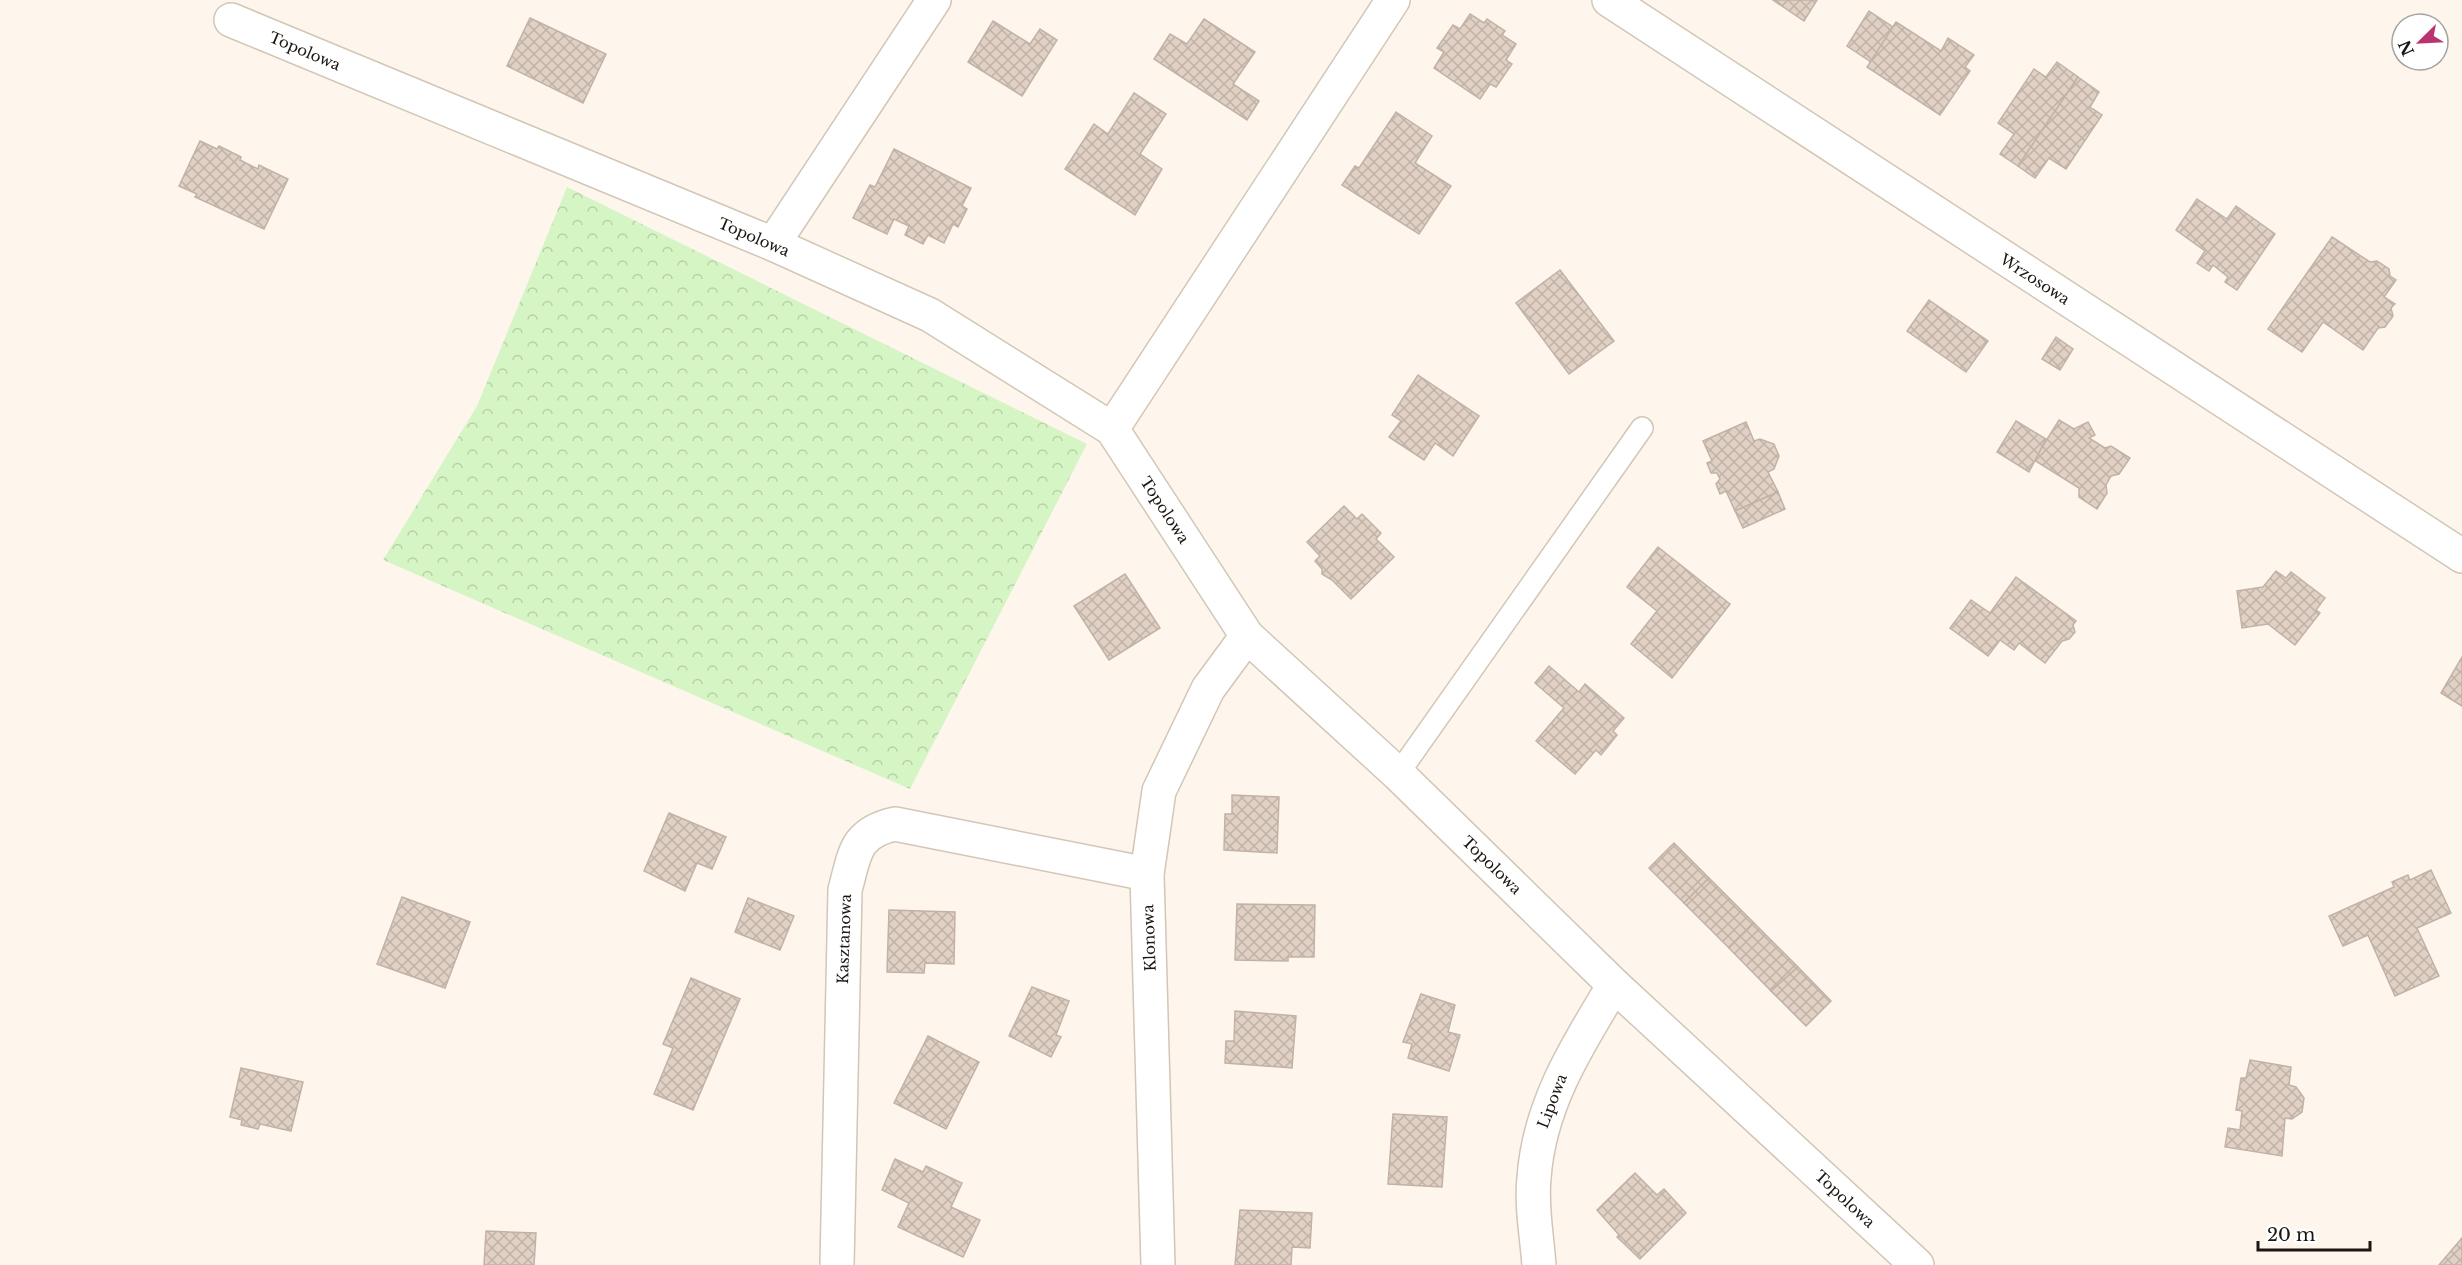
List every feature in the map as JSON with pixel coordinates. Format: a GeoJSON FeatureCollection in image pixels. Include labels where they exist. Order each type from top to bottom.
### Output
{"type":"FeatureCollection","features":[{"type":"Feature","properties":{"kind":"street"},"geometry":{"type":"LineString","coordinates":[[773,244],[934,0]]}},
{"type":"Feature","properties":{"kind":"street"},"geometry":{"type":"LineString","coordinates":[[1112,429],[1393,0]]}},
{"type":"Feature","properties":{"kind":"street","name":"Wrzosowa"},"geometry":{"type":"LineString","coordinates":[[1609,0],[2462,556]]}},
{"type":"Feature","properties":{"kind":"street","name":"Topolowa"},"geometry":{"type":"LineString","coordinates":[[231,20],[773,244],[930,315],[1112,429],[1247,636],[1398,774],[1614,985],[1917,1265]]}},
{"type":"Feature","properties":{"kind":"street","name":"Klonowa"},"geometry":{"type":"LineString","coordinates":[[1158,1265],[1147,874],[1159,792],[1208,689],[1247,636]]}},
{"type":"Feature","properties":{"kind":"street","name":"Kasztanowa"},"geometry":{"type":"LineString","coordinates":[[837,1265],[845,890],[857,846],[876,828],[895,824],[1147,874]]}},
{"type":"Feature","properties":{"kind":"street","name":"Lipowa"},"geometry":{"type":"LineString","coordinates":[[1539,1265],[1533,1179],[1541,1126],[1567,1062],[1614,985]]}},
{"type":"Feature","properties":{"kind":"lane"},"geometry":{"type":"LineString","coordinates":[[1398,774],[1641,428]]}},
{"type":"Feature","properties":{"kind":"green space"},"geometry":{"type":"Polygon","coordinates":[[[567,187],[1087,444],[910,789],[383,560],[477,406],[567,187]]]}},
{"type":"Feature","properties":{"kind":"building"},"geometry":{"type":"Polygon","coordinates":[[[1773,0],[1817,0],[1804,21],[1773,0]]]}},
{"type":"Feature","properties":{"kind":"building"},"geometry":{"type":"Polygon","coordinates":[[[1869,11],[1893,27],[1871,62],[1847,46],[1869,11]]]}},
{"type":"Feature","properties":{"kind":"building"},"geometry":{"type":"Polygon","coordinates":[[[1470,14],[1484,23],[1487,19],[1505,31],[1502,35],[1516,44],[1506,60],[1512,64],[1496,87],[1490,84],[1480,99],[1434,68],[1444,52],[1437,48],[1453,25],[1460,29],[1470,14]]]}},
{"type":"Feature","properties":{"kind":"building"},"geometry":{"type":"Polygon","coordinates":[[[530,18],[606,54],[583,103],[507,66],[530,18]]]}},
{"type":"Feature","properties":{"kind":"building"},"geometry":{"type":"Polygon","coordinates":[[[1204,19],[1255,52],[1233,84],[1259,101],[1247,120],[1154,59],[1170,34],[1187,44],[1204,19]]]}},
{"type":"Feature","properties":{"kind":"building"},"geometry":{"type":"Polygon","coordinates":[[[993,21],[1030,44],[1040,29],[1057,40],[1022,96],[968,62],[993,21]]]}},
{"type":"Feature","properties":{"kind":"building"},"geometry":{"type":"Polygon","coordinates":[[[1896,22],[1941,51],[1948,38],[1974,55],[1965,67],[1970,71],[1940,115],[1867,67],[1896,22]]]}},
{"type":"Feature","properties":{"kind":"building"},"geometry":{"type":"Polygon","coordinates":[[[2057,62],[2078,77],[2018,166],[2000,154],[2014,134],[1998,123],[2034,69],[2046,77],[2057,62]]]}},
{"type":"Feature","properties":{"kind":"building"},"geometry":{"type":"Polygon","coordinates":[[[2078,77],[2099,92],[2090,107],[2102,115],[2066,169],[2049,158],[2035,178],[2018,166],[2078,77]]]}},
{"type":"Feature","properties":{"kind":"building"},"geometry":{"type":"Polygon","coordinates":[[[1134,93],[1166,114],[1140,154],[1162,169],[1135,215],[1065,169],[1094,124],[1108,134],[1134,93]]]}},
{"type":"Feature","properties":{"kind":"building"},"geometry":{"type":"Polygon","coordinates":[[[1396,112],[1432,136],[1415,163],[1451,186],[1419,234],[1342,185],[1355,166],[1359,168],[1396,112]]]}},
{"type":"Feature","properties":{"kind":"building"},"geometry":{"type":"Polygon","coordinates":[[[200,141],[217,149],[219,146],[258,169],[259,165],[288,179],[264,229],[195,197],[197,194],[179,186],[200,141]]]}},
{"type":"Feature","properties":{"kind":"building"},"geometry":{"type":"Polygon","coordinates":[[[894,149],[971,188],[962,206],[967,209],[958,227],[953,224],[944,243],[928,235],[923,244],[905,235],[909,226],[894,219],[887,234],[853,218],[870,185],[875,187],[894,149]]]}},
{"type":"Feature","properties":{"kind":"building"},"geometry":{"type":"Polygon","coordinates":[[[2197,199],[2227,219],[2236,206],[2275,234],[2237,290],[2225,282],[2228,277],[2213,265],[2209,271],[2197,263],[2205,251],[2176,230],[2197,199]]]}},
{"type":"Feature","properties":{"kind":"building"},"geometry":{"type":"Polygon","coordinates":[[[2332,237],[2370,262],[2377,261],[2389,269],[2390,276],[2396,280],[2384,297],[2395,304],[2391,308],[2393,316],[2385,327],[2378,328],[2363,350],[2323,322],[2302,352],[2268,329],[2332,237]]]}},
{"type":"Feature","properties":{"kind":"building"},"geometry":{"type":"Polygon","coordinates":[[[1560,270],[1614,341],[1569,374],[1516,303],[1560,270]]]}},
{"type":"Feature","properties":{"kind":"building"},"geometry":{"type":"Polygon","coordinates":[[[1929,300],[1988,341],[1966,372],[1907,331],[1929,300]]]}},
{"type":"Feature","properties":{"kind":"building"},"geometry":{"type":"Polygon","coordinates":[[[2056,337],[2073,349],[2060,370],[2042,359],[2056,337]]]}},
{"type":"Feature","properties":{"kind":"building"},"geometry":{"type":"Polygon","coordinates":[[[1418,375],[1479,416],[1453,456],[1435,443],[1424,460],[1389,437],[1401,421],[1392,415],[1418,375]]]}},
{"type":"Feature","properties":{"kind":"building"},"geometry":{"type":"Polygon","coordinates":[[[2059,420],[2074,429],[2088,422],[2095,435],[2089,438],[2105,448],[2111,446],[2130,458],[2119,474],[2111,476],[2106,485],[2107,493],[2097,509],[2079,497],[2079,488],[2034,460],[2059,420]]]}},
{"type":"Feature","properties":{"kind":"building"},"geometry":{"type":"Polygon","coordinates":[[[2016,421],[2046,439],[2029,472],[1997,452],[2016,421]]]}},
{"type":"Feature","properties":{"kind":"building"},"geometry":{"type":"Polygon","coordinates":[[[1746,422],[1754,441],[1760,439],[1774,444],[1779,456],[1774,469],[1768,472],[1778,492],[1735,511],[1726,491],[1720,494],[1716,484],[1720,479],[1717,473],[1711,473],[1707,463],[1712,461],[1703,441],[1746,422]]]}},
{"type":"Feature","properties":{"kind":"building"},"geometry":{"type":"Polygon","coordinates":[[[1778,492],[1785,509],[1743,528],[1735,511],[1778,492]]]}},
{"type":"Feature","properties":{"kind":"building"},"geometry":{"type":"Polygon","coordinates":[[[1344,506],[1357,519],[1362,514],[1381,533],[1376,539],[1394,557],[1351,599],[1332,580],[1322,574],[1322,569],[1315,561],[1320,556],[1307,542],[1344,506]]]}},
{"type":"Feature","properties":{"kind":"building"},"geometry":{"type":"Polygon","coordinates":[[[1658,547],[1730,604],[1672,678],[1631,644],[1657,611],[1627,587],[1658,547]]]}},
{"type":"Feature","properties":{"kind":"building"},"geometry":{"type":"Polygon","coordinates":[[[2276,571],[2286,578],[2291,572],[2325,598],[2316,610],[2320,613],[2295,645],[2268,624],[2242,628],[2237,591],[2263,587],[2276,571]]]}},
{"type":"Feature","properties":{"kind":"building"},"geometry":{"type":"Polygon","coordinates":[[[1125,574],[1160,628],[1109,660],[1074,606],[1125,574]]]}},
{"type":"Feature","properties":{"kind":"building"},"geometry":{"type":"Polygon","coordinates":[[[2016,577],[2076,621],[2073,625],[2075,632],[2069,639],[2062,641],[2045,663],[2019,643],[2014,650],[2000,640],[1988,656],[1950,628],[1971,600],[1990,613],[2016,577]]]}},
{"type":"Feature","properties":{"kind":"building"},"geometry":{"type":"Polygon","coordinates":[[[2462,657],[2462,706],[2441,693],[2462,657]]]}},
{"type":"Feature","properties":{"kind":"building"},"geometry":{"type":"Polygon","coordinates":[[[1549,666],[1579,692],[1585,684],[1624,718],[1613,731],[1617,735],[1601,755],[1596,750],[1575,774],[1536,741],[1564,708],[1535,683],[1549,666]]]}},
{"type":"Feature","properties":{"kind":"building"},"geometry":{"type":"Polygon","coordinates":[[[1232,795],[1279,797],[1277,853],[1224,850],[1225,814],[1232,814],[1232,795]]]}},
{"type":"Feature","properties":{"kind":"building"},"geometry":{"type":"Polygon","coordinates":[[[669,813],[726,837],[712,869],[697,863],[685,891],[644,871],[669,813]]]}},
{"type":"Feature","properties":{"kind":"building"},"geometry":{"type":"Polygon","coordinates":[[[1674,843],[1709,878],[1684,903],[1649,868],[1674,843]]]}},
{"type":"Feature","properties":{"kind":"building"},"geometry":{"type":"Polygon","coordinates":[[[2431,870],[2451,913],[2417,928],[2439,976],[2395,996],[2368,935],[2343,946],[2329,916],[2394,887],[2392,882],[2408,875],[2410,880],[2431,870]]]}},
{"type":"Feature","properties":{"kind":"building"},"geometry":{"type":"Polygon","coordinates":[[[1709,878],[1754,923],[1729,948],[1684,903],[1709,878]]]}},
{"type":"Feature","properties":{"kind":"building"},"geometry":{"type":"Polygon","coordinates":[[[402,897],[470,922],[445,988],[377,964],[402,897]]]}},
{"type":"Feature","properties":{"kind":"building"},"geometry":{"type":"Polygon","coordinates":[[[748,898],[794,916],[780,950],[735,932],[748,898]]]}},
{"type":"Feature","properties":{"kind":"building"},"geometry":{"type":"Polygon","coordinates":[[[1237,904],[1315,905],[1314,957],[1288,957],[1288,961],[1235,960],[1237,904]]]}},
{"type":"Feature","properties":{"kind":"building"},"geometry":{"type":"Polygon","coordinates":[[[889,910],[955,912],[954,964],[925,963],[924,973],[887,972],[889,910]]]}},
{"type":"Feature","properties":{"kind":"building"},"geometry":{"type":"Polygon","coordinates":[[[1754,923],[1798,967],[1771,991],[1729,948],[1754,923]]]}},
{"type":"Feature","properties":{"kind":"building"},"geometry":{"type":"Polygon","coordinates":[[[1798,967],[1831,1001],[1806,1026],[1771,991],[1798,967]]]}},
{"type":"Feature","properties":{"kind":"building"},"geometry":{"type":"Polygon","coordinates":[[[691,978],[740,999],[693,1110],[654,1094],[673,1048],[663,1044],[691,978]]]}},
{"type":"Feature","properties":{"kind":"building"},"geometry":{"type":"Polygon","coordinates":[[[1032,987],[1069,1001],[1056,1035],[1061,1037],[1051,1057],[1009,1036],[1032,987]]]}},
{"type":"Feature","properties":{"kind":"building"},"geometry":{"type":"Polygon","coordinates":[[[1421,994],[1455,1005],[1448,1032],[1460,1035],[1449,1071],[1408,1058],[1412,1044],[1403,1042],[1421,994]]]}},
{"type":"Feature","properties":{"kind":"building"},"geometry":{"type":"Polygon","coordinates":[[[1235,1011],[1296,1016],[1292,1068],[1225,1063],[1226,1041],[1234,1041],[1235,1011]]]}},
{"type":"Feature","properties":{"kind":"building"},"geometry":{"type":"Polygon","coordinates":[[[928,1036],[979,1062],[946,1129],[894,1103],[928,1036]]]}},
{"type":"Feature","properties":{"kind":"building"},"geometry":{"type":"Polygon","coordinates":[[[2250,1060],[2291,1067],[2289,1085],[2296,1087],[2304,1098],[2302,1112],[2292,1119],[2285,1118],[2282,1156],[2225,1147],[2228,1128],[2240,1130],[2242,1111],[2236,1110],[2241,1078],[2246,1078],[2250,1060]]]}},
{"type":"Feature","properties":{"kind":"building"},"geometry":{"type":"Polygon","coordinates":[[[241,1068],[303,1082],[291,1131],[260,1124],[258,1129],[241,1125],[242,1120],[230,1117],[241,1068]]]}},
{"type":"Feature","properties":{"kind":"building"},"geometry":{"type":"Polygon","coordinates":[[[1393,1114],[1447,1117],[1442,1187],[1388,1184],[1393,1114]]]}},
{"type":"Feature","properties":{"kind":"building"},"geometry":{"type":"Polygon","coordinates":[[[895,1159],[923,1172],[926,1166],[962,1183],[951,1207],[980,1220],[963,1257],[898,1227],[909,1203],[882,1190],[895,1159]]]}},
{"type":"Feature","properties":{"kind":"building"},"geometry":{"type":"Polygon","coordinates":[[[1635,1173],[1657,1195],[1664,1189],[1686,1213],[1640,1259],[1617,1237],[1619,1235],[1597,1210],[1635,1173]]]}},
{"type":"Feature","properties":{"kind":"building"},"geometry":{"type":"Polygon","coordinates":[[[1240,1210],[1312,1213],[1310,1248],[1292,1247],[1291,1265],[1235,1265],[1240,1210]]]}},
{"type":"Feature","properties":{"kind":"building"},"geometry":{"type":"Polygon","coordinates":[[[486,1231],[536,1233],[534,1265],[484,1265],[486,1231]]]}},
{"type":"Feature","properties":{"kind":"building"},"geometry":{"type":"Polygon","coordinates":[[[2462,1238],[2462,1265],[2439,1265],[2462,1238]]]}}]}
